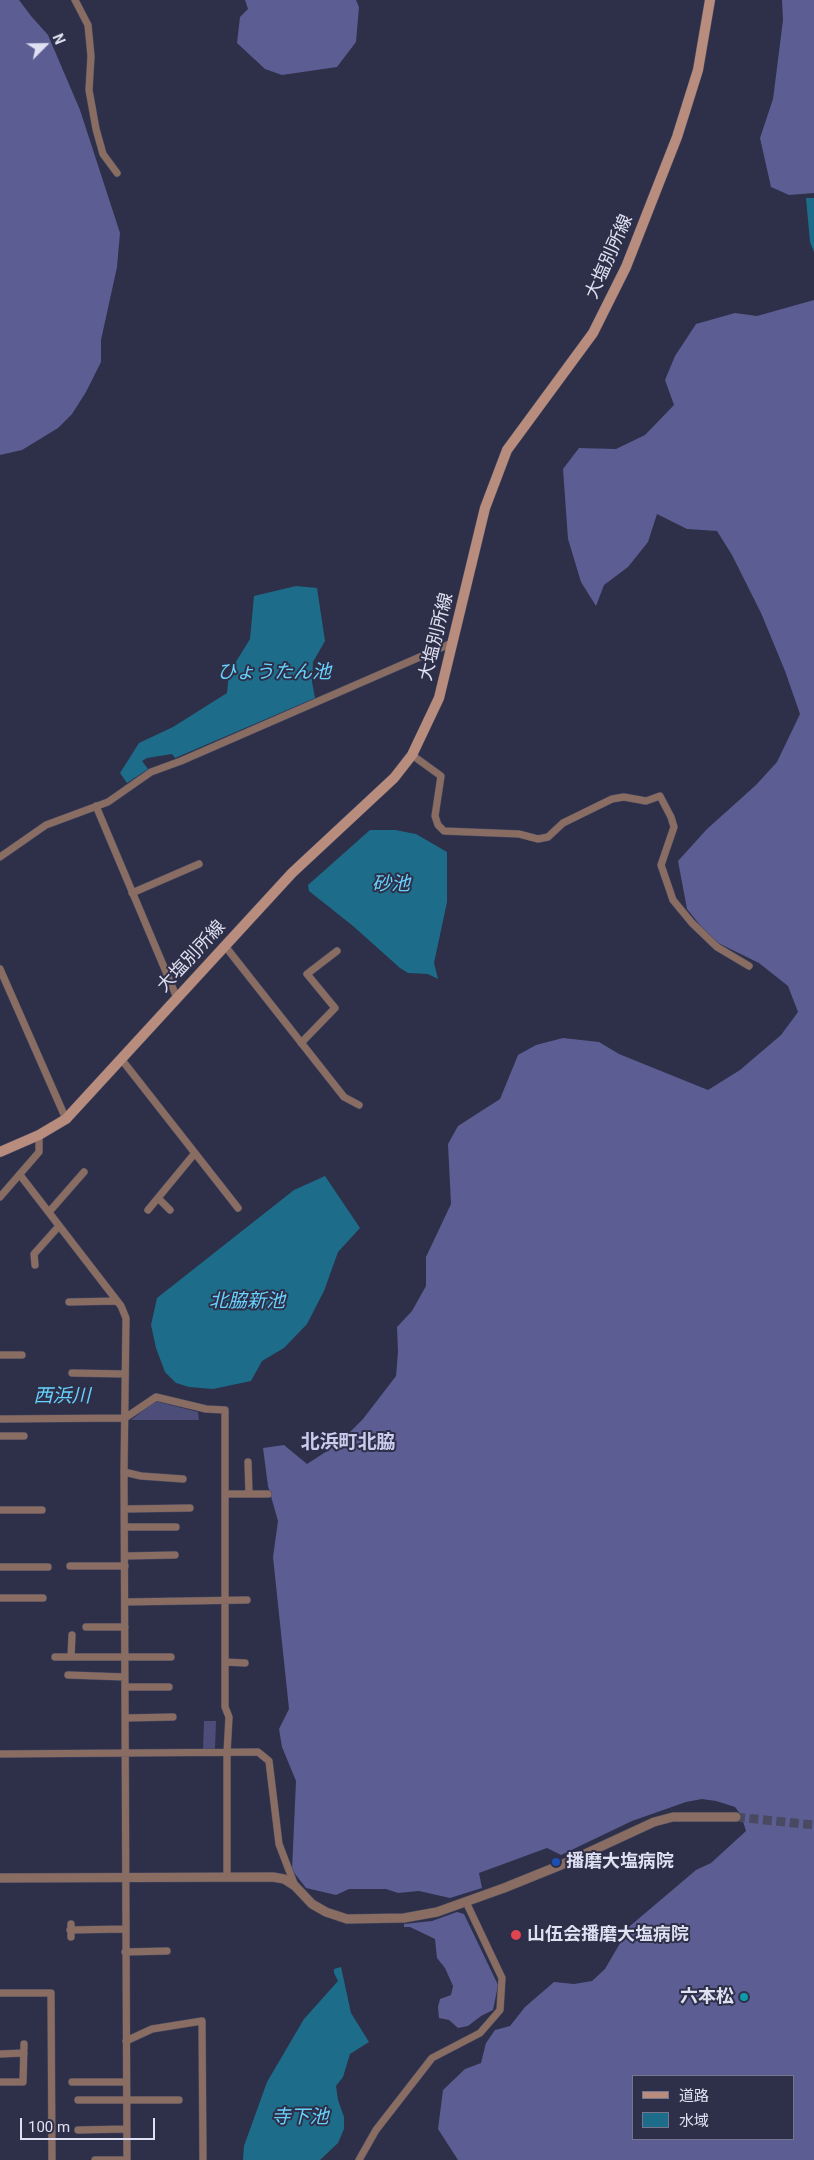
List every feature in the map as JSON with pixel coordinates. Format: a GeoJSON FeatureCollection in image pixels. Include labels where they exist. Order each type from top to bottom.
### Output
{"type":"FeatureCollection","features":[{"type":"Feature","properties":{"kind":"main road","name":"大塩別所線"},"geometry":{"type":"LineString","coordinates":[[0,1152],[39,1135],[66,1119],[292,873],[394,778],[412,754],[439,698],[485,508],[506,450],[593,333],[626,267],[677,137],[698,70],[710,0]]}},
{"type":"Feature","properties":{"kind":"street"},"geometry":{"type":"LineString","coordinates":[[75,0],[88,25],[91,56],[89,90],[96,129],[103,154],[117,173]]}},
{"type":"Feature","properties":{"kind":"street"},"geometry":{"type":"LineString","coordinates":[[0,857],[46,825],[96,806],[121,794],[151,772],[181,761],[452,643]]}},
{"type":"Feature","properties":{"kind":"street"},"geometry":{"type":"LineString","coordinates":[[412,754],[441,776],[435,816],[438,825],[444,831],[520,834],[538,839],[548,837],[563,823],[612,799],[624,796],[646,801],[660,796],[674,826],[661,865],[673,900],[692,923],[711,941],[749,966]]}},
{"type":"Feature","properties":{"kind":"street"},"geometry":{"type":"LineString","coordinates":[[96,806],[177,998]]}},
{"type":"Feature","properties":{"kind":"street"},"geometry":{"type":"LineString","coordinates":[[132,893],[200,864]]}},
{"type":"Feature","properties":{"kind":"street"},"geometry":{"type":"LineString","coordinates":[[225,946],[344,1097],[358,1105]]}},
{"type":"Feature","properties":{"kind":"street"},"geometry":{"type":"LineString","coordinates":[[301,1043],[335,1008],[307,974],[337,951]]}},
{"type":"Feature","properties":{"kind":"street"},"geometry":{"type":"LineString","coordinates":[[0,969],[66,1119]]}},
{"type":"Feature","properties":{"kind":"street"},"geometry":{"type":"LineString","coordinates":[[122,1060],[238,1208]]}},
{"type":"Feature","properties":{"kind":"street"},"geometry":{"type":"LineString","coordinates":[[0,1197],[39,1152],[39,1135]]}},
{"type":"Feature","properties":{"kind":"street"},"geometry":{"type":"LineString","coordinates":[[148,1210],[157,1195],[196,1153]]}},
{"type":"Feature","properties":{"kind":"street"},"geometry":{"type":"LineString","coordinates":[[49,1212],[84,1172]]}},
{"type":"Feature","properties":{"kind":"street"},"geometry":{"type":"LineString","coordinates":[[20,1175],[117,1301],[126,1318],[124,1472],[127,2160],[95,2160]]}},
{"type":"Feature","properties":{"kind":"street"},"geometry":{"type":"LineString","coordinates":[[157,1195],[170,1210]]}},
{"type":"Feature","properties":{"kind":"street"},"geometry":{"type":"LineString","coordinates":[[35,1265],[34,1254],[59,1226]]}},
{"type":"Feature","properties":{"kind":"street"},"geometry":{"type":"LineString","coordinates":[[68,1302],[117,1301]]}},
{"type":"Feature","properties":{"kind":"street"},"geometry":{"type":"LineString","coordinates":[[0,1355],[22,1355]]}},
{"type":"Feature","properties":{"kind":"street"},"geometry":{"type":"LineString","coordinates":[[72,1373],[125,1374]]}},
{"type":"Feature","properties":{"kind":"street"},"geometry":{"type":"LineString","coordinates":[[0,1419],[125,1418],[156,1397],[206,1410],[225,1410],[225,1707],[229,1717],[227,1753],[227,1877]]}},
{"type":"Feature","properties":{"kind":"street"},"geometry":{"type":"LineString","coordinates":[[0,1436],[24,1436]]}},
{"type":"Feature","properties":{"kind":"street"},"geometry":{"type":"LineString","coordinates":[[248,1462],[249,1494]]}},
{"type":"Feature","properties":{"kind":"street"},"geometry":{"type":"LineString","coordinates":[[124,1472],[183,1479]]}},
{"type":"Feature","properties":{"kind":"street"},"geometry":{"type":"LineString","coordinates":[[225,1494],[268,1494]]}},
{"type":"Feature","properties":{"kind":"street"},"geometry":{"type":"LineString","coordinates":[[125,1509],[190,1508]]}},
{"type":"Feature","properties":{"kind":"street"},"geometry":{"type":"LineString","coordinates":[[0,1510],[42,1510]]}},
{"type":"Feature","properties":{"kind":"street"},"geometry":{"type":"LineString","coordinates":[[125,1527],[176,1527]]}},
{"type":"Feature","properties":{"kind":"street"},"geometry":{"type":"LineString","coordinates":[[125,1556],[175,1556]]}},
{"type":"Feature","properties":{"kind":"street"},"geometry":{"type":"LineString","coordinates":[[0,1566],[48,1567]]}},
{"type":"Feature","properties":{"kind":"street"},"geometry":{"type":"LineString","coordinates":[[70,1566],[125,1566]]}},
{"type":"Feature","properties":{"kind":"street"},"geometry":{"type":"LineString","coordinates":[[0,1598],[43,1598]]}},
{"type":"Feature","properties":{"kind":"street"},"geometry":{"type":"LineString","coordinates":[[125,1602],[247,1600]]}},
{"type":"Feature","properties":{"kind":"street"},"geometry":{"type":"LineString","coordinates":[[86,1626],[125,1626]]}},
{"type":"Feature","properties":{"kind":"street"},"geometry":{"type":"LineString","coordinates":[[71,1657],[72,1634]]}},
{"type":"Feature","properties":{"kind":"street"},"geometry":{"type":"LineString","coordinates":[[54,1657],[172,1657]]}},
{"type":"Feature","properties":{"kind":"street"},"geometry":{"type":"LineString","coordinates":[[225,1662],[245,1663]]}},
{"type":"Feature","properties":{"kind":"street"},"geometry":{"type":"LineString","coordinates":[[68,1675],[125,1677]]}},
{"type":"Feature","properties":{"kind":"street"},"geometry":{"type":"LineString","coordinates":[[125,1687],[169,1688]]}},
{"type":"Feature","properties":{"kind":"street"},"geometry":{"type":"LineString","coordinates":[[125,1718],[173,1717]]}},
{"type":"Feature","properties":{"kind":"street"},"geometry":{"type":"LineString","coordinates":[[0,1754],[258,1752],[269,1761],[278,1844],[295,1886]]}},
{"type":"Feature","properties":{"kind":"street"},"geometry":{"type":"LineString","coordinates":[[0,1878],[273,1877],[284,1879],[295,1886],[312,1904],[326,1912],[347,1919],[384,1920],[421,1916],[466,1902],[560,1865],[654,1822],[673,1817],[736,1818]]}},
{"type":"Feature","properties":{"kind":"street"},"geometry":{"type":"LineString","coordinates":[[360,2160],[376,2130],[432,2058],[480,2033],[500,2010],[502,1978],[466,1902]]}},
{"type":"Feature","properties":{"kind":"street"},"geometry":{"type":"LineString","coordinates":[[71,1931],[125,1929]]}},
{"type":"Feature","properties":{"kind":"street"},"geometry":{"type":"LineString","coordinates":[[125,1952],[167,1951]]}},
{"type":"Feature","properties":{"kind":"street"},"geometry":{"type":"LineString","coordinates":[[0,1993],[51,1993],[52,2160]]}},
{"type":"Feature","properties":{"kind":"street"},"geometry":{"type":"LineString","coordinates":[[126,2041],[152,2029],[202,2021],[203,2160]]}},
{"type":"Feature","properties":{"kind":"street"},"geometry":{"type":"LineString","coordinates":[[0,2082],[23,2082],[24,2044]]}},
{"type":"Feature","properties":{"kind":"street"},"geometry":{"type":"LineString","coordinates":[[0,2054],[24,2053]]}},
{"type":"Feature","properties":{"kind":"street"},"geometry":{"type":"LineString","coordinates":[[72,2082],[126,2082]]}},
{"type":"Feature","properties":{"kind":"street"},"geometry":{"type":"LineString","coordinates":[[78,2100],[179,2100]]}},
{"type":"Feature","properties":{"kind":"street"},"geometry":{"type":"LineString","coordinates":[[78,2130],[126,2129]]}},
{"type":"Feature","properties":{"kind":"shaded area"},"geometry":{"type":"Polygon","coordinates":[[[0,0],[19,0],[48,35],[80,110],[120,233],[117,267],[101,340],[101,362],[86,392],[72,414],[58,428],[22,450],[0,455],[0,0]]]}},
{"type":"Feature","properties":{"kind":"shaded area"},"geometry":{"type":"Polygon","coordinates":[[[245,0],[356,0],[359,7],[356,42],[337,67],[282,75],[265,69],[237,43],[240,17],[248,9],[245,0]]]}},
{"type":"Feature","properties":{"kind":"shaded area"},"geometry":{"type":"Polygon","coordinates":[[[782,0],[814,0],[814,193],[789,195],[771,187],[760,138],[773,99],[783,20],[782,0]]]}},
{"type":"Feature","properties":{"kind":"shaded area"},"geometry":{"type":"Polygon","coordinates":[[[814,300],[814,2160],[458,2160],[438,2129],[443,2090],[465,2069],[481,2063],[486,2043],[495,2030],[510,2026],[525,2007],[554,1982],[574,1984],[592,1981],[605,1969],[630,1926],[696,1870],[711,1863],[746,1831],[741,1815],[735,1807],[702,1799],[686,1802],[632,1821],[561,1855],[547,1848],[479,1873],[482,1888],[450,1898],[419,1891],[398,1893],[386,1889],[349,1889],[336,1895],[306,1888],[292,1870],[296,1781],[282,1747],[279,1729],[289,1709],[273,1557],[278,1521],[268,1486],[263,1448],[284,1445],[307,1464],[338,1444],[363,1419],[396,1376],[398,1352],[397,1327],[412,1311],[426,1286],[426,1257],[451,1204],[448,1144],[458,1126],[500,1099],[518,1055],[536,1045],[563,1038],[599,1042],[619,1054],[708,1090],[740,1070],[781,1035],[798,1012],[788,986],[759,963],[712,940],[687,909],[678,861],[707,829],[756,785],[777,762],[800,714],[761,613],[732,555],[717,531],[687,529],[657,514],[648,542],[628,567],[604,585],[596,606],[581,582],[568,539],[563,469],[579,448],[616,449],[645,435],[674,405],[665,380],[675,356],[696,324],[735,313],[757,316],[814,300]]]}},
{"type":"Feature","properties":{"kind":"shaded area"},"geometry":{"type":"Polygon","coordinates":[[[155,1401],[198,1412],[199,1420],[131,1420],[155,1401]]]}},
{"type":"Feature","properties":{"kind":"shaded area"},"geometry":{"type":"Polygon","coordinates":[[[204,1721],[216,1721],[215,1750],[203,1750],[204,1721]]]}},
{"type":"Feature","properties":{"kind":"shaded area"},"geometry":{"type":"Polygon","coordinates":[[[457,1912],[464,1914],[498,1985],[493,2010],[468,2026],[458,2028],[449,2020],[439,2018],[438,2007],[440,1999],[451,1995],[453,1986],[445,1968],[437,1958],[435,1939],[410,1927],[404,1927],[404,1924],[432,1921],[457,1912]]]}},
{"type":"Feature","properties":{"kind":"water"},"geometry":{"type":"Polygon","coordinates":[[[806,198],[814,198],[814,252],[810,242],[806,198]]]}},
{"type":"Feature","properties":{"kind":"water","name":"ひょうたん池"},"geometry":{"type":"Polygon","coordinates":[[[296,586],[317,588],[325,641],[313,662],[312,682],[315,698],[175,758],[172,754],[147,758],[142,761],[148,769],[127,783],[120,773],[139,743],[173,727],[227,693],[229,673],[250,639],[254,596],[296,586]]]}},
{"type":"Feature","properties":{"kind":"water","name":"砂池"},"geometry":{"type":"Polygon","coordinates":[[[370,830],[395,830],[416,834],[447,852],[447,902],[434,963],[438,979],[428,974],[408,973],[400,968],[353,926],[309,891],[308,885],[370,830]]]}},
{"type":"Feature","properties":{"kind":"water","name":"北脇新池"},"geometry":{"type":"Polygon","coordinates":[[[325,1176],[360,1228],[338,1252],[324,1291],[307,1324],[284,1348],[262,1361],[251,1381],[213,1389],[189,1387],[176,1383],[165,1372],[156,1348],[151,1325],[157,1298],[294,1190],[325,1176]]]}},
{"type":"Feature","properties":{"kind":"water","name":"寺下池"},"geometry":{"type":"Polygon","coordinates":[[[341,1967],[351,2013],[369,2042],[350,2054],[343,2077],[336,2086],[338,2100],[344,2117],[344,2129],[338,2143],[320,2160],[243,2160],[244,2146],[267,2082],[304,2019],[338,1981],[334,1969],[341,1967]]]}},
{"type":"Feature","properties":{"kind":"tunnel"},"geometry":{"type":"LineString","coordinates":[[736,1817],[814,1825]]}},
{"type":"Feature","properties":{"kind":"place","name":"播磨大塩病院"},"geometry":{"type":"Point","coordinates":[556,1862]}},
{"type":"Feature","properties":{"kind":"place","name":"山伍会播磨大塩病院"},"geometry":{"type":"Point","coordinates":[516,1935]}},
{"type":"Feature","properties":{"kind":"place","name":"六本松"},"geometry":{"type":"Point","coordinates":[744,1997]}},
{"type":"Feature","properties":{"kind":"district","name":"北浜町北脇"},"geometry":{"type":"Point","coordinates":[348,1443]}},
{"type":"Feature","properties":{"kind":"water label","name":"西浜川"},"geometry":{"type":"Point","coordinates":[62,1397]}}]}
